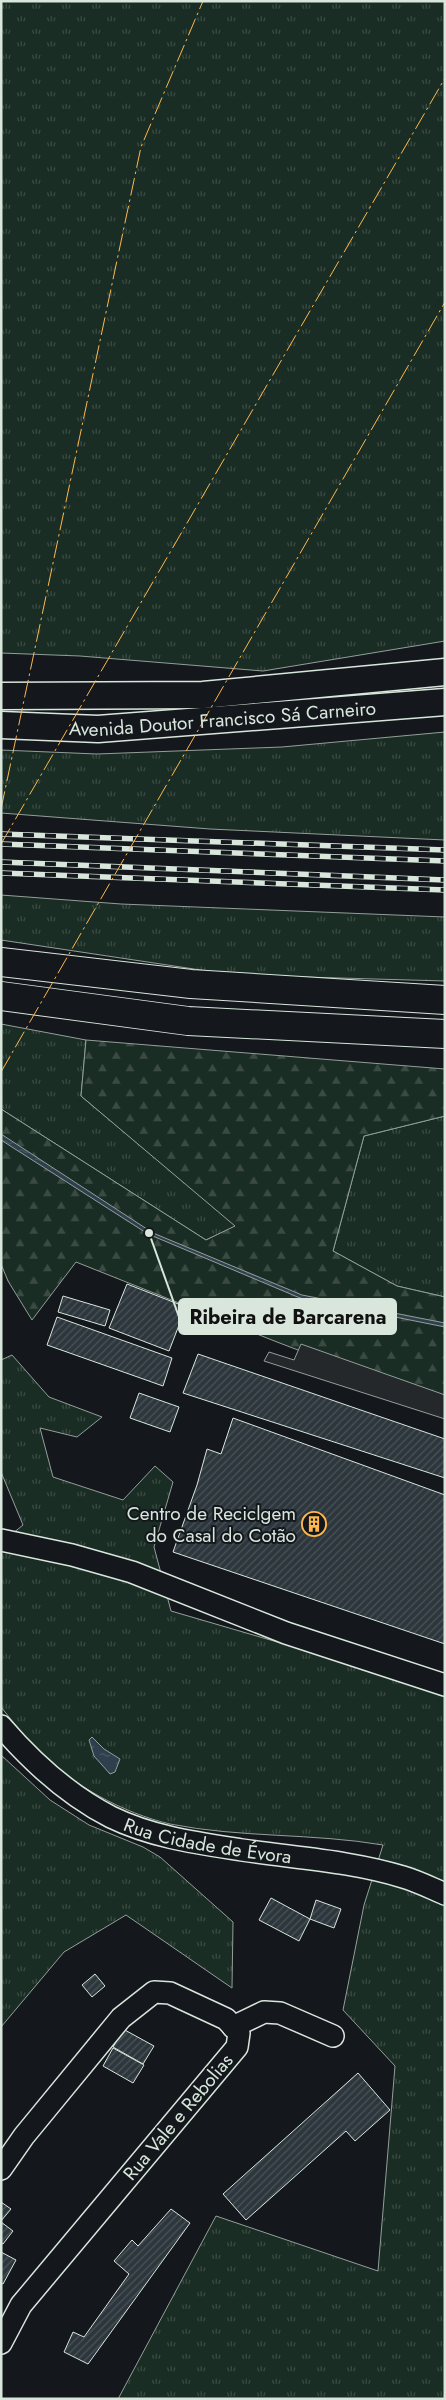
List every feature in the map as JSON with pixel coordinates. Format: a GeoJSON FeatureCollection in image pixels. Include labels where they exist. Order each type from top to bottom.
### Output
{"type":"FeatureCollection","features":[{"type":"Feature","properties":{"kind":"highway"},"geometry":{"type":"LineString","coordinates":[[1,962],[191,984],[445,1000]]}},
{"type":"Feature","properties":{"kind":"highway"},"geometry":{"type":"LineString","coordinates":[[1,996],[188,1021],[445,1034]]}},
{"type":"Feature","properties":{"kind":"main road","name":"Avenida Doutor Francisco Sá Carneiro"},"geometry":{"type":"LineString","coordinates":[[1,696],[203,695],[445,672]]}},
{"type":"Feature","properties":{"kind":"main road","name":"Avenida Doutor Francisco Sá Carneiro"},"geometry":{"type":"LineString","coordinates":[[1,725],[98,729],[445,702]]}},
{"type":"Feature","properties":{"kind":"street"},"geometry":{"type":"LineString","coordinates":[[5,1541],[72,1555],[132,1572],[286,1633],[445,1685]]}},
{"type":"Feature","properties":{"kind":"street","name":"Rua Cidade de Évora"},"geometry":{"type":"LineString","coordinates":[[1,1726],[26,1755],[60,1784],[110,1817],[148,1832],[181,1840],[366,1868],[403,1877],[445,1894]]}},
{"type":"Feature","properties":{"kind":"street","name":"Rua Vale e Rebolias"},"geometry":{"type":"LineString","coordinates":[[1,2169],[24,2136],[120,2018],[154,1992],[170,1993],[226,2019],[239,2033],[237,2047],[21,2305],[1,2343]]}},
{"type":"Feature","properties":{"kind":"street"},"geometry":{"type":"LineString","coordinates":[[233,2026],[264,2012],[280,2013],[333,2036]]}},
{"type":"Feature","properties":{"kind":"green space"},"geometry":{"type":"Polygon","coordinates":[[[1,1],[445,1],[445,641],[263,671],[80,656],[1,653],[1,1]]]}},
{"type":"Feature","properties":{"kind":"green space"},"geometry":{"type":"Polygon","coordinates":[[[445,732],[445,840],[210,829],[1,813],[1,750],[97,754],[282,747],[445,732]]]}},
{"type":"Feature","properties":{"kind":"green space"},"geometry":{"type":"Polygon","coordinates":[[[1,895],[121,904],[445,917],[445,981],[234,975],[1,940],[1,895]]]}},
{"type":"Feature","properties":{"kind":"green space"},"geometry":{"type":"Polygon","coordinates":[[[1,1024],[86,1040],[81,1096],[236,1226],[206,1240],[1,1109],[1,1024]]]}},
{"type":"Feature","properties":{"kind":"green space"},"geometry":{"type":"Polygon","coordinates":[[[86,1040],[445,1069],[445,1116],[364,1136],[333,1251],[397,1286],[445,1297],[445,1406],[76,1262],[32,1320],[8,1281],[1,1264],[1,1109],[206,1240],[235,1226],[81,1096],[86,1040]]]}},
{"type":"Feature","properties":{"kind":"green space"},"geometry":{"type":"Polygon","coordinates":[[[445,1116],[445,1297],[397,1286],[333,1251],[364,1136],[445,1116]]]}},
{"type":"Feature","properties":{"kind":"green space"},"geometry":{"type":"Polygon","coordinates":[[[12,1355],[49,1397],[102,1417],[77,1437],[40,1428],[53,1477],[123,1500],[155,1466],[173,1482],[154,1547],[171,1611],[445,1691],[445,2399],[118,2399],[216,2216],[378,2271],[395,2066],[343,2010],[364,1905],[383,1845],[357,1841],[223,1832],[170,1824],[134,1813],[99,1796],[66,1775],[33,1746],[1,1707],[1,1543],[23,1525],[1,1472],[1,1360],[12,1355]]]}},
{"type":"Feature","properties":{"kind":"green space"},"geometry":{"type":"Polygon","coordinates":[[[1,1755],[50,1800],[89,1825],[143,1847],[160,1857],[233,1922],[232,1988],[126,1915],[64,1952],[1,2027],[1,1755]]]}},
{"type":"Feature","properties":{"kind":"shaded area"},"geometry":{"type":"Polygon","coordinates":[[[301,1344],[445,1395],[445,1419],[264,1361],[269,1352],[294,1360],[301,1344]]]}},
{"type":"Feature","properties":{"kind":"water"},"geometry":{"type":"Polygon","coordinates":[[[1,1134],[153,1233],[302,1295],[445,1323],[445,1327],[300,1298],[148,1234],[1,1140],[1,1134]]]}},
{"type":"Feature","properties":{"kind":"water"},"geometry":{"type":"Polygon","coordinates":[[[92,1737],[104,1749],[120,1759],[115,1772],[110,1774],[94,1756],[89,1740],[92,1737]]]}},
{"type":"Feature","properties":{"kind":"building"},"geometry":{"type":"Polygon","coordinates":[[[127,1284],[186,1307],[169,1351],[109,1328],[127,1284]]]}},
{"type":"Feature","properties":{"kind":"building"},"geometry":{"type":"Polygon","coordinates":[[[63,1296],[110,1310],[105,1326],[58,1312],[63,1296]]]}},
{"type":"Feature","properties":{"kind":"building"},"geometry":{"type":"Polygon","coordinates":[[[57,1317],[172,1358],[163,1386],[47,1345],[57,1317]]]}},
{"type":"Feature","properties":{"kind":"building"},"geometry":{"type":"Polygon","coordinates":[[[198,1354],[445,1439],[445,1478],[183,1393],[198,1354]]]}},
{"type":"Feature","properties":{"kind":"building"},"geometry":{"type":"Polygon","coordinates":[[[139,1393],[179,1407],[170,1432],[130,1418],[139,1393]]]}},
{"type":"Feature","properties":{"kind":"building","name":"Centro de Reciclgem do Casal do Cotão"},"geometry":{"type":"Polygon","coordinates":[[[233,1418],[445,1495],[445,1644],[173,1552],[197,1485],[207,1449],[221,1454],[233,1418]]]}},
{"type":"Feature","properties":{"kind":"building"},"geometry":{"type":"Polygon","coordinates":[[[271,1898],[310,1919],[299,1941],[259,1920],[271,1898]]]}},
{"type":"Feature","properties":{"kind":"building"},"geometry":{"type":"Polygon","coordinates":[[[316,1900],[341,1909],[334,1928],[310,1919],[316,1900]]]}},
{"type":"Feature","properties":{"kind":"building"},"geometry":{"type":"Polygon","coordinates":[[[95,1974],[105,1986],[92,1997],[82,1985],[95,1974]]]}},
{"type":"Feature","properties":{"kind":"building"},"geometry":{"type":"Polygon","coordinates":[[[123,2029],[154,2046],[143,2064],[113,2047],[123,2029]]]}},
{"type":"Feature","properties":{"kind":"building"},"geometry":{"type":"Polygon","coordinates":[[[113,2048],[144,2065],[133,2083],[103,2066],[113,2048]]]}},
{"type":"Feature","properties":{"kind":"building"},"geometry":{"type":"Polygon","coordinates":[[[358,2073],[390,2110],[355,2141],[346,2131],[246,2220],[223,2194],[358,2073]]]}},
{"type":"Feature","properties":{"kind":"building"},"geometry":{"type":"Polygon","coordinates":[[[1,2202],[11,2209],[1,2221],[1,2202]]]}},
{"type":"Feature","properties":{"kind":"building"},"geometry":{"type":"Polygon","coordinates":[[[171,2209],[190,2223],[88,2364],[64,2352],[73,2332],[84,2337],[129,2274],[114,2261],[132,2240],[138,2246],[171,2209]]]}},
{"type":"Feature","properties":{"kind":"building"},"geometry":{"type":"Polygon","coordinates":[[[1,2222],[13,2231],[3,2244],[1,2243],[1,2222]]]}},
{"type":"Feature","properties":{"kind":"building"},"geometry":{"type":"Polygon","coordinates":[[[1,2252],[16,2260],[3,2284],[1,2283],[1,2252]]]}},
{"type":"Feature","properties":{"kind":"railway"},"geometry":{"type":"LineString","coordinates":[[1,834],[445,850]]}},
{"type":"Feature","properties":{"kind":"railway"},"geometry":{"type":"LineString","coordinates":[[1,844],[445,861]]}},
{"type":"Feature","properties":{"kind":"railway"},"geometry":{"type":"LineString","coordinates":[[1,862],[445,880]]}},
{"type":"Feature","properties":{"kind":"railway"},"geometry":{"type":"LineString","coordinates":[[1,873],[445,890]]}},
{"type":"Feature","properties":{"kind":"power"},"geometry":{"type":"LineString","coordinates":[[1,809],[141,147],[203,1]]}},
{"type":"Feature","properties":{"kind":"power"},"geometry":{"type":"LineString","coordinates":[[1,844],[445,78]]}},
{"type":"Feature","properties":{"kind":"power"},"geometry":{"type":"LineString","coordinates":[[1,1072],[445,302]]}},
{"type":"Feature","properties":{"kind":"place","name":"Ribeira de Barcarena"},"geometry":{"type":"Point","coordinates":[149,1233]}},
{"type":"Feature","properties":{"kind":"place","name":"Centro de Reciclgem do Casal do Cotão"},"geometry":{"type":"Point","coordinates":[314,1524]}}]}
